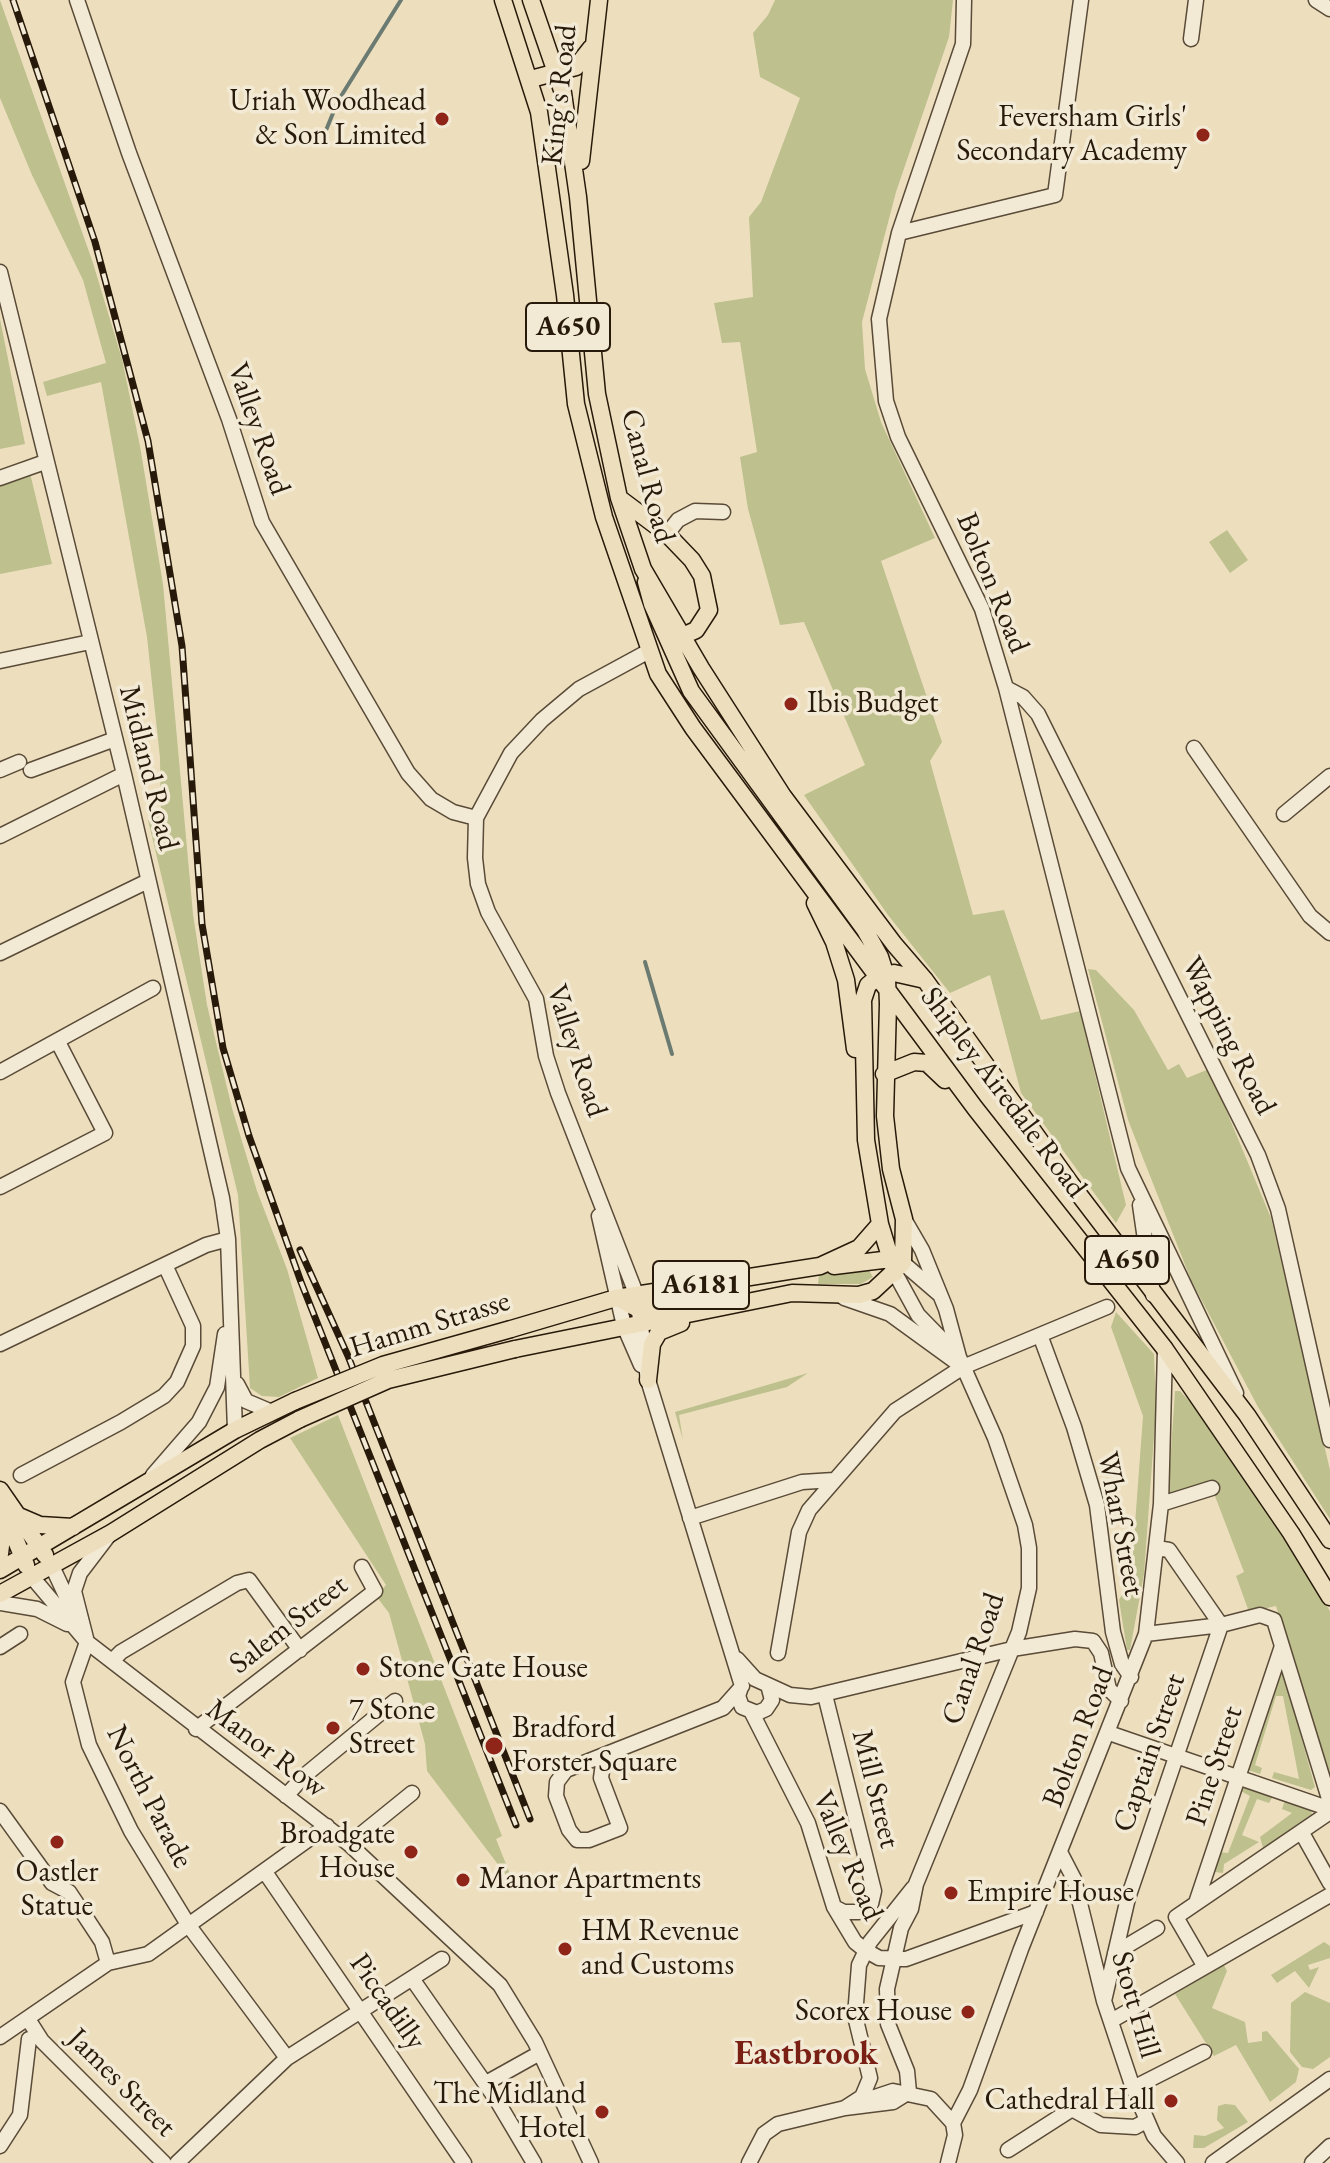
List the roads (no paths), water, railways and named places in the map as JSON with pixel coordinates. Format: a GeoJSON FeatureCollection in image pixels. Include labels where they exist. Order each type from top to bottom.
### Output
{"type":"FeatureCollection","features":[{"type":"Feature","properties":{"kind":"main road","name":"Canal Road"},"geometry":{"type":"LineString","coordinates":[[503,0],[531,79],[539,112],[565,295],[576,404],[604,517],[658,674],[686,719],[884,979],[884,1074],[891,1169],[904,1219]]}},
{"type":"Feature","properties":{"kind":"main road","name":"Canal Road"},"geometry":{"type":"LineString","coordinates":[[531,0],[557,74],[569,121],[597,394],[619,498],[652,604],[676,640]]}},
{"type":"Feature","properties":{"kind":"main road","name":"King's Road"},"geometry":{"type":"LineString","coordinates":[[578,197],[599,0]]}},
{"type":"Feature","properties":{"kind":"main road"},"geometry":{"type":"LineString","coordinates":[[531,79],[576,67],[592,47]]}},
{"type":"Feature","properties":{"kind":"main road"},"geometry":{"type":"LineString","coordinates":[[619,498],[667,534],[692,560],[702,576],[710,603],[704,620],[676,640],[649,651]]}},
{"type":"Feature","properties":{"kind":"main road","name":"A650"},"geometry":{"type":"LineString","coordinates":[[676,640],[691,691],[865,930],[884,979]]}},
{"type":"Feature","properties":{"kind":"main road","name":"A650"},"geometry":{"type":"LineString","coordinates":[[676,640],[783,796],[894,944],[925,980]]}},
{"type":"Feature","properties":{"kind":"main road","name":"Canal Road"},"geometry":{"type":"LineString","coordinates":[[798,867],[834,942],[846,980],[858,1083],[866,1105]]}},
{"type":"Feature","properties":{"kind":"main road","name":"Canal Road"},"geometry":{"type":"LineString","coordinates":[[884,979],[868,985],[863,1000],[866,1140],[880,1224],[896,1265]]}},
{"type":"Feature","properties":{"kind":"main road"},"geometry":{"type":"LineString","coordinates":[[884,979],[925,980]]}},
{"type":"Feature","properties":{"kind":"main road","name":"Shipley Airedale Road"},"geometry":{"type":"LineString","coordinates":[[884,979],[975,1108],[1165,1349],[1291,1533],[1330,1597]]}},
{"type":"Feature","properties":{"kind":"main road","name":"Shipley Airedale Road"},"geometry":{"type":"LineString","coordinates":[[925,980],[1153,1295],[1247,1415],[1330,1540]]}},
{"type":"Feature","properties":{"kind":"main road"},"geometry":{"type":"LineString","coordinates":[[884,1074],[914,1062],[927,1063],[975,1108]]}},
{"type":"Feature","properties":{"kind":"main road"},"geometry":{"type":"LineString","coordinates":[[896,1265],[904,1219]]}},
{"type":"Feature","properties":{"kind":"main road","name":"Hamm Strasse"},"geometry":{"type":"LineString","coordinates":[[32,1577],[300,1419],[388,1380],[515,1349],[634,1313],[820,1266],[859,1248],[880,1224]]}},
{"type":"Feature","properties":{"kind":"main road","name":"Hamm Strasse"},"geometry":{"type":"LineString","coordinates":[[22,1559],[235,1430],[295,1401],[383,1365],[616,1298],[634,1313],[732,1306],[792,1293],[841,1297],[873,1291],[896,1265]]}},
{"type":"Feature","properties":{"kind":"main road","name":"A6181"},"geometry":{"type":"LineString","coordinates":[[820,1266],[896,1265]]}},
{"type":"Feature","properties":{"kind":"main road"},"geometry":{"type":"LineString","coordinates":[[1153,1295],[1165,1349]]}},
{"type":"Feature","properties":{"kind":"main road"},"geometry":{"type":"LineString","coordinates":[[648,1380],[652,1344],[659,1332],[732,1306]]}},
{"type":"Feature","properties":{"kind":"main road"},"geometry":{"type":"LineString","coordinates":[[216,1467],[235,1430]]}},
{"type":"Feature","properties":{"kind":"main road"},"geometry":{"type":"LineString","coordinates":[[0,1490],[22,1559],[32,1577]]}},
{"type":"Feature","properties":{"kind":"main road"},"geometry":{"type":"LineString","coordinates":[[7,1510],[40,1525],[61,1529],[74,1526]]}},
{"type":"Feature","properties":{"kind":"main road"},"geometry":{"type":"LineString","coordinates":[[7,1510],[40,1547],[52,1566]]}},
{"type":"Feature","properties":{"kind":"main road"},"geometry":{"type":"LineString","coordinates":[[0,1554],[7,1510]]}},
{"type":"Feature","properties":{"kind":"main road","name":"A6181"},"geometry":{"type":"LineString","coordinates":[[0,1570],[22,1559]]}},
{"type":"Feature","properties":{"kind":"main road","name":"A6181"},"geometry":{"type":"LineString","coordinates":[[0,1594],[32,1577]]}},
{"type":"Feature","properties":{"kind":"street","name":"Valley Road"},"geometry":{"type":"LineString","coordinates":[[77,0],[269,535],[408,773],[431,799],[453,812],[476,818],[478,884],[488,912],[536,999],[550,1068],[588,1165],[634,1313],[648,1380],[690,1518],[734,1656],[751,1685]]}},
{"type":"Feature","properties":{"kind":"street","name":"Bolton Road"},"geometry":{"type":"LineString","coordinates":[[964,0],[963,44],[899,233],[879,319],[886,401],[898,437],[982,609],[1006,688],[1128,1168],[1247,1415]]}},
{"type":"Feature","properties":{"kind":"street"},"geometry":{"type":"LineString","coordinates":[[899,233],[1055,195],[1081,0]]}},
{"type":"Feature","properties":{"kind":"street"},"geometry":{"type":"LineString","coordinates":[[1191,39],[1196,0]]}},
{"type":"Feature","properties":{"kind":"street"},"geometry":{"type":"LineString","coordinates":[[1316,0],[1330,9]]}},
{"type":"Feature","properties":{"kind":"street","name":"Midland Road"},"geometry":{"type":"LineString","coordinates":[[0,272],[124,774],[209,1136],[228,1239],[235,1430]]}},
{"type":"Feature","properties":{"kind":"street"},"geometry":{"type":"LineString","coordinates":[[0,478],[45,462]]}},
{"type":"Feature","properties":{"kind":"street"},"geometry":{"type":"LineString","coordinates":[[667,534],[678,520],[695,511],[723,512]]}},
{"type":"Feature","properties":{"kind":"street"},"geometry":{"type":"LineString","coordinates":[[0,661],[90,642]]}},
{"type":"Feature","properties":{"kind":"street"},"geometry":{"type":"LineString","coordinates":[[476,818],[511,753],[542,720],[579,689],[649,651]]}},
{"type":"Feature","properties":{"kind":"street","name":"Wapping Road"},"geometry":{"type":"LineString","coordinates":[[1006,688],[1023,697],[1038,714],[1258,1155],[1278,1209],[1330,1440]]}},
{"type":"Feature","properties":{"kind":"street"},"geometry":{"type":"LineString","coordinates":[[0,770],[25,766],[115,739]]}},
{"type":"Feature","properties":{"kind":"street"},"geometry":{"type":"LineString","coordinates":[[1194,748],[1310,916],[1330,933]]}},
{"type":"Feature","properties":{"kind":"street"},"geometry":{"type":"LineString","coordinates":[[0,836],[124,774]]}},
{"type":"Feature","properties":{"kind":"street"},"geometry":{"type":"LineString","coordinates":[[1284,814],[1330,776]]}},
{"type":"Feature","properties":{"kind":"street"},"geometry":{"type":"LineString","coordinates":[[0,953],[148,881]]}},
{"type":"Feature","properties":{"kind":"street"},"geometry":{"type":"LineString","coordinates":[[0,1072],[153,988]]}},
{"type":"Feature","properties":{"kind":"street"},"geometry":{"type":"LineString","coordinates":[[0,1187],[105,1133],[58,1042]]}},
{"type":"Feature","properties":{"kind":"street","name":"Valley Road"},"geometry":{"type":"LineString","coordinates":[[588,1165],[616,1298],[634,1313]]}},
{"type":"Feature","properties":{"kind":"street","name":"Bolton Road"},"geometry":{"type":"LineString","coordinates":[[1138,1192],[1153,1295]]}},
{"type":"Feature","properties":{"kind":"street","name":"Canal Road"},"geometry":{"type":"LineString","coordinates":[[904,1219],[941,1296],[961,1362],[995,1438],[1025,1525],[1029,1588],[1012,1649],[887,1959],[888,2024],[907,2071],[909,2092]]}},
{"type":"Feature","properties":{"kind":"street"},"geometry":{"type":"LineString","coordinates":[[0,1344],[206,1245],[228,1239]]}},
{"type":"Feature","properties":{"kind":"street"},"geometry":{"type":"LineString","coordinates":[[21,1475],[39,1473],[164,1396],[177,1382],[193,1346],[193,1326],[165,1265]]}},
{"type":"Feature","properties":{"kind":"street"},"geometry":{"type":"LineString","coordinates":[[896,1265],[941,1296]]}},
{"type":"Feature","properties":{"kind":"street","name":"Canal Road"},"geometry":{"type":"LineString","coordinates":[[896,1265],[918,1315],[961,1362]]}},
{"type":"Feature","properties":{"kind":"street","name":"Midland Road"},"geometry":{"type":"LineString","coordinates":[[147,1482],[199,1422],[217,1387],[223,1365],[229,1278]]}},
{"type":"Feature","properties":{"kind":"street"},"geometry":{"type":"LineString","coordinates":[[841,1297],[890,1314],[961,1362]]}},
{"type":"Feature","properties":{"kind":"street"},"geometry":{"type":"LineString","coordinates":[[778,1653],[799,1532],[809,1510],[895,1411],[961,1362],[1040,1335],[1107,1307]]}},
{"type":"Feature","properties":{"kind":"street","name":"Wharf Street"},"geometry":{"type":"LineString","coordinates":[[1040,1335],[1074,1427],[1097,1505],[1113,1632],[1122,1664],[1131,1677]]}},
{"type":"Feature","properties":{"kind":"street","name":"Bolton Road"},"geometry":{"type":"LineString","coordinates":[[948,2163],[955,2135],[953,2123],[970,2090],[1036,1912],[1146,1634],[1161,1504],[1165,1349]]}},
{"type":"Feature","properties":{"kind":"street"},"geometry":{"type":"LineString","coordinates":[[235,1380],[246,1401],[272,1412]]}},
{"type":"Feature","properties":{"kind":"street"},"geometry":{"type":"LineString","coordinates":[[690,1518],[802,1482],[834,1480]]}},
{"type":"Feature","properties":{"kind":"street"},"geometry":{"type":"LineString","coordinates":[[1161,1504],[1212,1488]]}},
{"type":"Feature","properties":{"kind":"street"},"geometry":{"type":"LineString","coordinates":[[87,1642],[74,1591],[80,1573],[111,1533]]}},
{"type":"Feature","properties":{"kind":"street"},"geometry":{"type":"LineString","coordinates":[[1157,1548],[1169,1550],[1221,1625]]}},
{"type":"Feature","properties":{"kind":"street","name":"Manor Row"},"geometry":{"type":"LineString","coordinates":[[52,1566],[87,1642]]}},
{"type":"Feature","properties":{"kind":"street","name":"Salem Street"},"geometry":{"type":"LineString","coordinates":[[196,1729],[375,1591],[362,1567]]}},
{"type":"Feature","properties":{"kind":"street","name":"Manor Row"},"geometry":{"type":"LineString","coordinates":[[32,1577],[87,1642],[349,1844],[500,1985],[535,2042],[591,2163]]}},
{"type":"Feature","properties":{"kind":"street"},"geometry":{"type":"LineString","coordinates":[[112,1661],[121,1652],[237,1583],[249,1580],[300,1650]]}},
{"type":"Feature","properties":{"kind":"street","name":"Manor Row"},"geometry":{"type":"LineString","coordinates":[[0,1603],[37,1609],[71,1626]]}},
{"type":"Feature","properties":{"kind":"street"},"geometry":{"type":"LineString","coordinates":[[1146,1634],[1221,1625],[1260,1615],[1274,1620],[1330,1802]]}},
{"type":"Feature","properties":{"kind":"street","name":"Captain Street"},"geometry":{"type":"LineString","coordinates":[[1104,2001],[1128,1898],[1221,1625]]}},
{"type":"Feature","properties":{"kind":"street"},"geometry":{"type":"LineString","coordinates":[[0,1647],[20,1634]]}},
{"type":"Feature","properties":{"kind":"street"},"geometry":{"type":"LineString","coordinates":[[751,1685],[790,1695],[825,1695],[1012,1649],[1075,1639],[1093,1641],[1101,1653],[1109,1689],[1121,1701]]}},
{"type":"Feature","properties":{"kind":"street","name":"North Parade"},"geometry":{"type":"LineString","coordinates":[[87,1642],[73,1682],[89,1745],[131,1831],[189,1926],[287,2058]]}},
{"type":"Feature","properties":{"kind":"street","name":"Pine Street"},"geometry":{"type":"LineString","coordinates":[[1196,1903],[1282,1645]]}},
{"type":"Feature","properties":{"kind":"street"},"geometry":{"type":"LineString","coordinates":[[604,1756],[601,1778],[620,1828],[589,1840],[577,1840],[569,1830],[556,1796],[557,1782],[566,1770],[723,1708],[751,1685]]}},
{"type":"Feature","properties":{"kind":"street"},"geometry":{"type":"LineString","coordinates":[[751,1685],[739,1702],[758,1710]]}},
{"type":"Feature","properties":{"kind":"street"},"geometry":{"type":"LineString","coordinates":[[751,1685],[772,1695],[758,1710]]}},
{"type":"Feature","properties":{"kind":"street"},"geometry":{"type":"LineString","coordinates":[[723,1708],[758,1710],[790,1695]]}},
{"type":"Feature","properties":{"kind":"street","name":"Mill Street"},"geometry":{"type":"LineString","coordinates":[[825,1695],[872,1884],[873,1901],[859,1912],[844,1912],[834,1907]]}},
{"type":"Feature","properties":{"kind":"street"},"geometry":{"type":"LineString","coordinates":[[286,1796],[304,1776],[395,1701]]}},
{"type":"Feature","properties":{"kind":"street","name":"Valley Road"},"geometry":{"type":"LineString","coordinates":[[758,1710],[764,1737],[812,1833],[834,1907],[855,1942],[865,1950]]}},
{"type":"Feature","properties":{"kind":"street"},"geometry":{"type":"LineString","coordinates":[[1109,1733],[1330,1811]]}},
{"type":"Feature","properties":{"kind":"street"},"geometry":{"type":"LineString","coordinates":[[349,1844],[412,1793]]}},
{"type":"Feature","properties":{"kind":"street"},"geometry":{"type":"LineString","coordinates":[[0,1811],[52,1883],[69,1892],[102,1942],[108,1963]]}},
{"type":"Feature","properties":{"kind":"street"},"geometry":{"type":"LineString","coordinates":[[1205,1967],[1176,1917],[1330,1811]]}},
{"type":"Feature","properties":{"kind":"street"},"geometry":{"type":"LineString","coordinates":[[5,2034],[108,1963],[148,1954],[327,1826]]}},
{"type":"Feature","properties":{"kind":"street"},"geometry":{"type":"LineString","coordinates":[[1302,1833],[1325,1863],[1330,1883]]}},
{"type":"Feature","properties":{"kind":"street","name":"Stott Hill"},"geometry":{"type":"LineString","coordinates":[[1061,1854],[1074,1879],[1104,2001],[1133,2088],[1146,2121],[1177,2163]]}},
{"type":"Feature","properties":{"kind":"street","name":"Piccadilly"},"geometry":{"type":"LineString","coordinates":[[265,1872],[464,2163]]}},
{"type":"Feature","properties":{"kind":"street","name":"Canal Road"},"geometry":{"type":"LineString","coordinates":[[845,2108],[862,2097],[870,2078],[855,2016],[857,1974],[865,1950],[916,1884]]}},
{"type":"Feature","properties":{"kind":"street"},"geometry":{"type":"LineString","coordinates":[[1111,2021],[1330,1895]]}},
{"type":"Feature","properties":{"kind":"street"},"geometry":{"type":"LineString","coordinates":[[865,1950],[887,1959],[1036,1912]]}},
{"type":"Feature","properties":{"kind":"street"},"geometry":{"type":"LineString","coordinates":[[1115,1953],[1157,1928]]}},
{"type":"Feature","properties":{"kind":"street"},"geometry":{"type":"LineString","coordinates":[[177,2163],[287,2058],[363,2013],[442,1959]]}},
{"type":"Feature","properties":{"kind":"street"},"geometry":{"type":"LineString","coordinates":[[413,1980],[486,2083],[534,2163]]}},
{"type":"Feature","properties":{"kind":"street","name":"James Street"},"geometry":{"type":"LineString","coordinates":[[28,2019],[36,2040],[164,2163]]}},
{"type":"Feature","properties":{"kind":"street","name":"James Street"},"geometry":{"type":"LineString","coordinates":[[5,2034],[36,2040]]}},
{"type":"Feature","properties":{"kind":"street"},"geometry":{"type":"LineString","coordinates":[[0,2146],[20,2115],[36,2040]]}},
{"type":"Feature","properties":{"kind":"street"},"geometry":{"type":"LineString","coordinates":[[1133,2088],[1204,2052]]}},
{"type":"Feature","properties":{"kind":"street"},"geometry":{"type":"LineString","coordinates":[[486,2083],[538,2054]]}},
{"type":"Feature","properties":{"kind":"street"},"geometry":{"type":"LineString","coordinates":[[1213,2163],[1330,2079]]}},
{"type":"Feature","properties":{"kind":"street"},"geometry":{"type":"LineString","coordinates":[[749,2163],[764,2134],[778,2124],[845,2108],[893,2091],[931,2099],[953,2123]]}},
{"type":"Feature","properties":{"kind":"street"},"geometry":{"type":"LineString","coordinates":[[1008,2150],[1072,2109],[1101,2125],[1135,2127],[1146,2121]]}},
{"type":"Feature","properties":{"kind":"street"},"geometry":{"type":"LineString","coordinates":[[1312,2163],[1330,2146]]}},
{"type":"Feature","properties":{"kind":"waterway"},"geometry":{"type":"LineString","coordinates":[[322,140],[338,101],[401,0]]}},
{"type":"Feature","properties":{"kind":"waterway"},"geometry":{"type":"LineString","coordinates":[[645,962],[672,1054]]}},
{"type":"Feature","properties":{"kind":"railway"},"geometry":{"type":"LineString","coordinates":[[13,0],[95,242],[148,441],[182,646],[202,924],[223,1048],[249,1136],[301,1282],[516,1825]]}},
{"type":"Feature","properties":{"kind":"railway"},"geometry":{"type":"LineString","coordinates":[[300,1250],[348,1356],[530,1819]]}},
{"type":"Feature","properties":{"kind":"place","name":"Uriah Woodhead & Son Limited"},"geometry":{"type":"Point","coordinates":[442,119]}},
{"type":"Feature","properties":{"kind":"place","name":"Feversham Girls' Secondary Academy"},"geometry":{"type":"Point","coordinates":[1203,135]}},
{"type":"Feature","properties":{"kind":"place","name":"Ibis Budget"},"geometry":{"type":"Point","coordinates":[791,704]}},
{"type":"Feature","properties":{"kind":"place","name":"Stone Gate House"},"geometry":{"type":"Point","coordinates":[363,1669]}},
{"type":"Feature","properties":{"kind":"place","name":"7 Stone Street"},"geometry":{"type":"Point","coordinates":[333,1728]}},
{"type":"Feature","properties":{"kind":"place","name":"Bradford Forster Square"},"geometry":{"type":"Point","coordinates":[494,1746]}},
{"type":"Feature","properties":{"kind":"place","name":"Oastler Statue"},"geometry":{"type":"Point","coordinates":[57,1842]}},
{"type":"Feature","properties":{"kind":"place","name":"Broadgate House"},"geometry":{"type":"Point","coordinates":[411,1852]}},
{"type":"Feature","properties":{"kind":"place","name":"Manor Apartments"},"geometry":{"type":"Point","coordinates":[463,1880]}},
{"type":"Feature","properties":{"kind":"place","name":"Empire House"},"geometry":{"type":"Point","coordinates":[951,1893]}},
{"type":"Feature","properties":{"kind":"place","name":"HM Revenue and Customs"},"geometry":{"type":"Point","coordinates":[565,1949]}},
{"type":"Feature","properties":{"kind":"place","name":"Scorex House"},"geometry":{"type":"Point","coordinates":[968,2012]}},
{"type":"Feature","properties":{"kind":"place","name":"Cathedral Hall"},"geometry":{"type":"Point","coordinates":[1171,2101]}},
{"type":"Feature","properties":{"kind":"place","name":"The Midland Hotel"},"geometry":{"type":"Point","coordinates":[602,2112]}},
{"type":"Feature","properties":{"kind":"district","name":"Eastbrook"},"geometry":{"type":"Point","coordinates":[806,2055]}}]}
